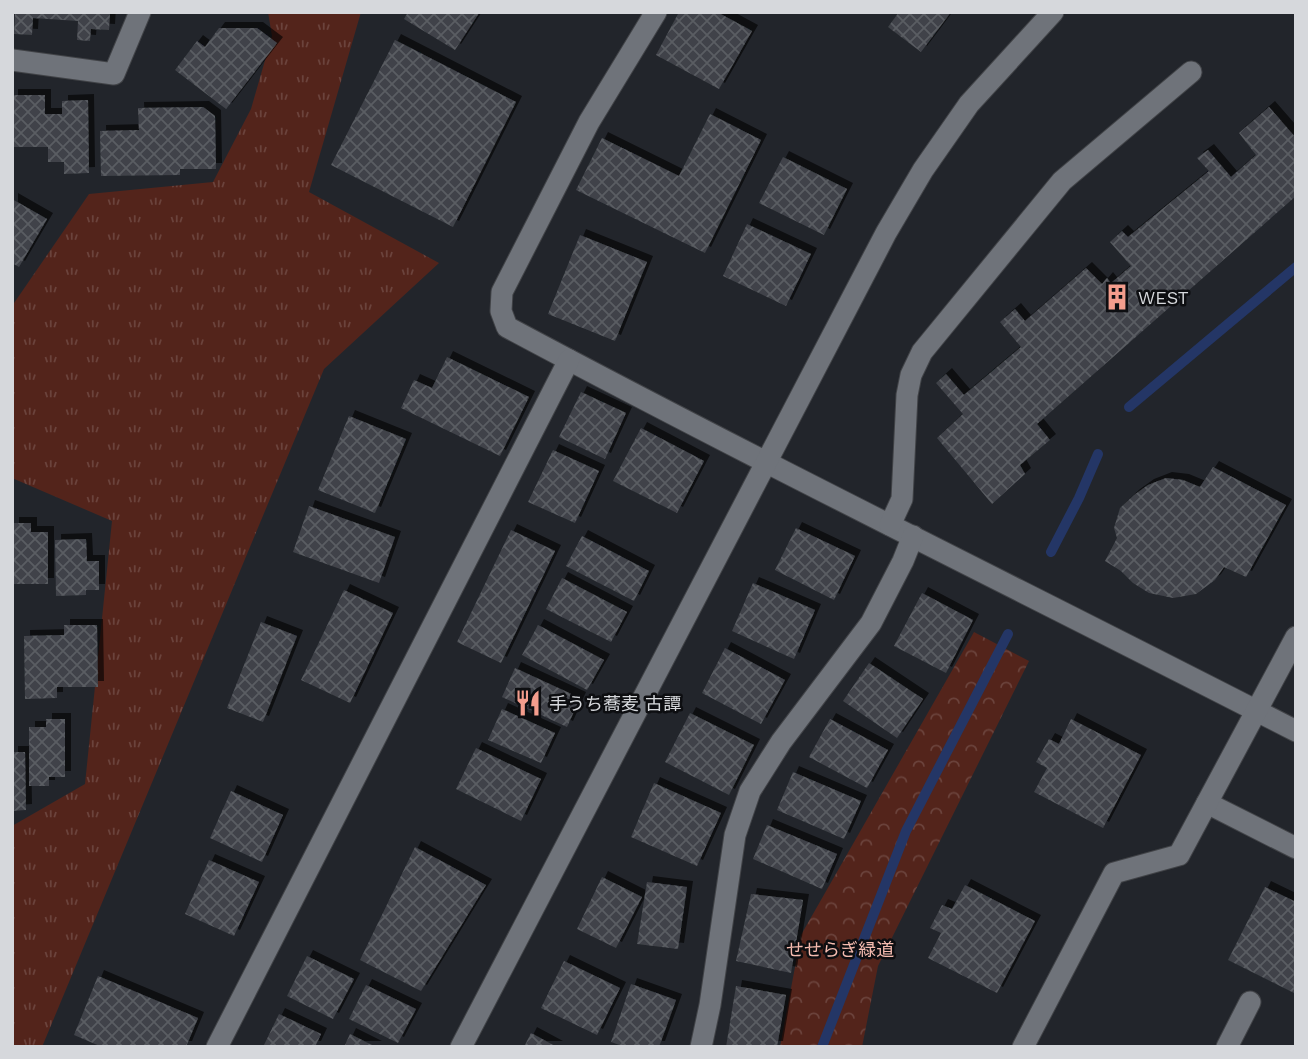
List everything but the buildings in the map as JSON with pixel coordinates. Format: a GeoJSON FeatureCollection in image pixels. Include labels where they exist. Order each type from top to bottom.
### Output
{"type":"FeatureCollection","features":[{"type":"Feature","properties":{"kind":"street"},"geometry":{"type":"LineString","coordinates":[[12,60],[114,74],[139,12]]}},
{"type":"Feature","properties":{"kind":"street"},"geometry":{"type":"LineString","coordinates":[[656,12],[589,122],[502,292],[501,311],[507,327],[1296,732]]}},
{"type":"Feature","properties":{"kind":"street"},"geometry":{"type":"LineString","coordinates":[[461,1047],[886,233],[923,170],[969,104],[1053,12]]}},
{"type":"Feature","properties":{"kind":"street"},"geometry":{"type":"LineString","coordinates":[[890,525],[902,499],[907,395],[911,375],[922,352],[1062,181],[1191,72]]}},
{"type":"Feature","properties":{"kind":"street"},"geometry":{"type":"LineString","coordinates":[[218,1047],[569,360]]}},
{"type":"Feature","properties":{"kind":"street"},"geometry":{"type":"LineString","coordinates":[[701,1047],[710,1005],[735,835],[750,791],[781,742],[871,623],[913,536]]}},
{"type":"Feature","properties":{"kind":"street"},"geometry":{"type":"LineString","coordinates":[[1023,1047],[1114,873],[1179,855],[1296,638]]}},
{"type":"Feature","properties":{"kind":"street"},"geometry":{"type":"LineString","coordinates":[[1207,803],[1296,848]]}},
{"type":"Feature","properties":{"kind":"street"},"geometry":{"type":"LineString","coordinates":[[1227,1047],[1250,1002]]}},
{"type":"Feature","properties":{"kind":"green space"},"geometry":{"type":"Polygon","coordinates":[[[268,12],[361,12],[309,192],[439,263],[324,369],[42,1047],[12,1047],[12,826],[85,784],[112,521],[12,478],[12,306],[89,194],[213,182],[251,109],[272,36],[268,12]]]}},
{"type":"Feature","properties":{"kind":"green space","name":"せせらぎ緑道"},"geometry":{"type":"Polygon","coordinates":[[[974,632],[1029,661],[878,966],[862,1047],[780,1047],[801,935],[974,632]]]}},
{"type":"Feature","properties":{"kind":"waterway"},"geometry":{"type":"LineString","coordinates":[[1129,407],[1296,267]]}},
{"type":"Feature","properties":{"kind":"waterway"},"geometry":{"type":"LineString","coordinates":[[1051,552],[1098,454]]}},
{"type":"Feature","properties":{"kind":"waterway"},"geometry":{"type":"LineString","coordinates":[[822,1047],[906,831],[1008,634]]}},
{"type":"Feature","properties":{"kind":"place","name":"WEST"},"geometry":{"type":"Point","coordinates":[1117,297]}},
{"type":"Feature","properties":{"kind":"place","name":"手うち蕎麦 古譚"},"geometry":{"type":"Point","coordinates":[528,703]}}]}
